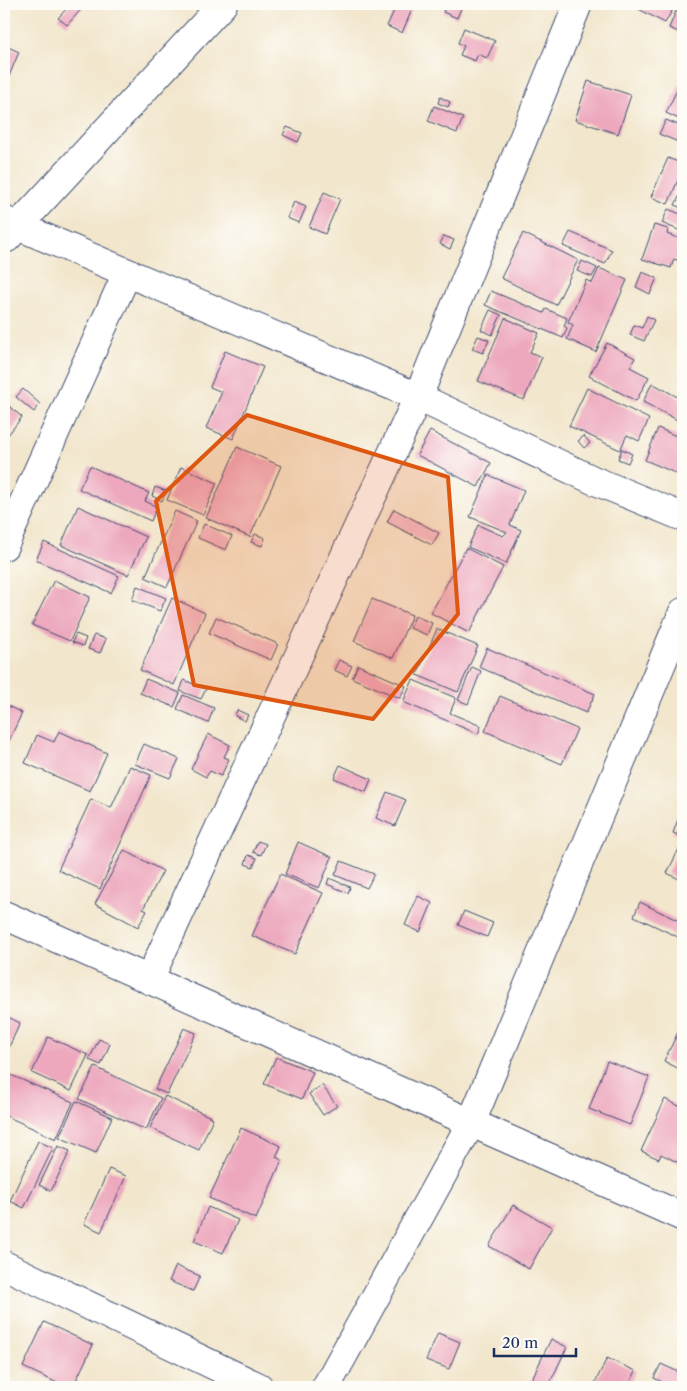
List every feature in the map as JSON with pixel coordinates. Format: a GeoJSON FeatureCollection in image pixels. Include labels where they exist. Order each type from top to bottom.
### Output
{"type":"FeatureCollection","features":[{"type":"Feature","properties":{"kind":"street"},"geometry":{"type":"LineString","coordinates":[[223,4],[8,229],[127,274],[418,397],[593,480],[683,517]]}},
{"type":"Feature","properties":{"kind":"street"},"geometry":{"type":"LineString","coordinates":[[150,980],[418,397],[578,4]]}},
{"type":"Feature","properties":{"kind":"street"},"geometry":{"type":"LineString","coordinates":[[4,546],[127,274]]}},
{"type":"Feature","properties":{"kind":"street"},"geometry":{"type":"LineString","coordinates":[[326,1387],[471,1123],[683,612]]}},
{"type":"Feature","properties":{"kind":"street"},"geometry":{"type":"LineString","coordinates":[[4,915],[683,1217]]}},
{"type":"Feature","properties":{"kind":"street"},"geometry":{"type":"LineString","coordinates":[[4,1265],[259,1387]]}},
{"type":"Feature","properties":{"kind":"highlighted area"},"geometry":{"type":"Polygon","coordinates":[[[247,415],[448,477],[458,614],[373,719],[194,685],[156,501],[247,415]]]}},
{"type":"Feature","properties":{"kind":"building"},"geometry":{"type":"Polygon","coordinates":[[[71,4],[86,4],[67,25],[58,18],[71,4]]]}},
{"type":"Feature","properties":{"kind":"building"},"geometry":{"type":"Polygon","coordinates":[[[397,4],[414,5],[402,33],[387,26],[397,4]]]}},
{"type":"Feature","properties":{"kind":"building"},"geometry":{"type":"Polygon","coordinates":[[[447,4],[462,6],[457,18],[443,12],[447,4]]]}},
{"type":"Feature","properties":{"kind":"building"},"geometry":{"type":"Polygon","coordinates":[[[631,4],[676,4],[665,23],[631,4]]]}},
{"type":"Feature","properties":{"kind":"building"},"geometry":{"type":"Polygon","coordinates":[[[676,11],[683,15],[683,34],[669,28],[676,11]]]}},
{"type":"Feature","properties":{"kind":"building"},"geometry":{"type":"Polygon","coordinates":[[[464,28],[495,41],[487,58],[478,54],[475,61],[460,55],[464,46],[458,43],[464,28]]]}},
{"type":"Feature","properties":{"kind":"building"},"geometry":{"type":"Polygon","coordinates":[[[4,45],[19,52],[4,88],[4,45]]]}},
{"type":"Feature","properties":{"kind":"building"},"geometry":{"type":"Polygon","coordinates":[[[683,77],[683,121],[666,113],[683,77]]]}},
{"type":"Feature","properties":{"kind":"building"},"geometry":{"type":"Polygon","coordinates":[[[588,81],[631,95],[618,134],[575,120],[588,81]]]}},
{"type":"Feature","properties":{"kind":"building"},"geometry":{"type":"Polygon","coordinates":[[[440,97],[450,102],[448,107],[438,103],[440,97]]]}},
{"type":"Feature","properties":{"kind":"building"},"geometry":{"type":"Polygon","coordinates":[[[434,106],[463,118],[457,133],[428,121],[434,106]]]}},
{"type":"Feature","properties":{"kind":"building"},"geometry":{"type":"Polygon","coordinates":[[[666,120],[683,127],[683,144],[659,134],[666,120]]]}},
{"type":"Feature","properties":{"kind":"building"},"geometry":{"type":"Polygon","coordinates":[[[287,127],[302,133],[298,142],[283,135],[287,127]]]}},
{"type":"Feature","properties":{"kind":"building"},"geometry":{"type":"Polygon","coordinates":[[[668,158],[683,164],[683,168],[668,204],[651,197],[668,158]]]}},
{"type":"Feature","properties":{"kind":"building"},"geometry":{"type":"Polygon","coordinates":[[[683,189],[683,209],[675,205],[683,189]]]}},
{"type":"Feature","properties":{"kind":"building"},"geometry":{"type":"Polygon","coordinates":[[[324,192],[340,199],[325,234],[309,227],[324,192]]]}},
{"type":"Feature","properties":{"kind":"building"},"geometry":{"type":"Polygon","coordinates":[[[294,202],[306,207],[299,223],[287,218],[294,202]]]}},
{"type":"Feature","properties":{"kind":"building"},"geometry":{"type":"Polygon","coordinates":[[[668,209],[683,215],[683,232],[662,223],[668,209]]]}},
{"type":"Feature","properties":{"kind":"building"},"geometry":{"type":"Polygon","coordinates":[[[654,225],[668,229],[667,234],[683,240],[683,262],[674,259],[671,268],[642,259],[654,225]]]}},
{"type":"Feature","properties":{"kind":"building"},"geometry":{"type":"Polygon","coordinates":[[[570,232],[612,250],[605,264],[563,246],[570,232]]]}},
{"type":"Feature","properties":{"kind":"building"},"geometry":{"type":"Polygon","coordinates":[[[523,233],[578,260],[556,305],[501,278],[523,233]]]}},
{"type":"Feature","properties":{"kind":"building"},"geometry":{"type":"Polygon","coordinates":[[[444,236],[454,240],[450,249],[440,244],[444,236]]]}},
{"type":"Feature","properties":{"kind":"building"},"geometry":{"type":"Polygon","coordinates":[[[582,261],[597,268],[592,277],[577,271],[582,261]]]}},
{"type":"Feature","properties":{"kind":"building"},"geometry":{"type":"Polygon","coordinates":[[[599,268],[627,280],[596,352],[567,339],[573,325],[568,322],[586,280],[592,283],[599,268]]]}},
{"type":"Feature","properties":{"kind":"building"},"geometry":{"type":"Polygon","coordinates":[[[642,272],[657,278],[650,294],[636,287],[642,272]]]}},
{"type":"Feature","properties":{"kind":"building"},"geometry":{"type":"Polygon","coordinates":[[[491,291],[544,313],[546,309],[567,318],[564,326],[567,328],[563,338],[485,305],[491,291]]]}},
{"type":"Feature","properties":{"kind":"building"},"geometry":{"type":"Polygon","coordinates":[[[490,310],[501,315],[492,335],[481,330],[490,310]]]}},
{"type":"Feature","properties":{"kind":"building"},"geometry":{"type":"Polygon","coordinates":[[[647,316],[654,320],[644,341],[630,335],[634,325],[642,328],[647,316]]]}},
{"type":"Feature","properties":{"kind":"building"},"geometry":{"type":"Polygon","coordinates":[[[505,318],[539,333],[530,352],[542,357],[524,400],[478,381],[505,318]]]}},
{"type":"Feature","properties":{"kind":"building"},"geometry":{"type":"Polygon","coordinates":[[[478,336],[489,340],[483,353],[472,349],[478,336]]]}},
{"type":"Feature","properties":{"kind":"building"},"geometry":{"type":"Polygon","coordinates":[[[607,343],[635,358],[630,367],[649,377],[636,401],[589,376],[607,343]]]}},
{"type":"Feature","properties":{"kind":"building"},"geometry":{"type":"Polygon","coordinates":[[[225,351],[263,367],[233,439],[206,428],[222,392],[210,387],[225,351]]]}},
{"type":"Feature","properties":{"kind":"building"},"geometry":{"type":"Polygon","coordinates":[[[652,383],[683,400],[683,423],[643,402],[652,383]]]}},
{"type":"Feature","properties":{"kind":"building"},"geometry":{"type":"Polygon","coordinates":[[[587,388],[649,419],[639,441],[627,435],[620,450],[569,426],[587,388]]]}},
{"type":"Feature","properties":{"kind":"building"},"geometry":{"type":"Polygon","coordinates":[[[23,389],[40,404],[34,412],[16,397],[23,389]]]}},
{"type":"Feature","properties":{"kind":"building"},"geometry":{"type":"Polygon","coordinates":[[[4,402],[22,417],[4,440],[4,402]]]}},
{"type":"Feature","properties":{"kind":"building"},"geometry":{"type":"Polygon","coordinates":[[[658,428],[683,439],[682,476],[645,460],[658,428]]]}},
{"type":"Feature","properties":{"kind":"building"},"geometry":{"type":"Polygon","coordinates":[[[430,431],[491,463],[478,487],[417,455],[430,431]]]}},
{"type":"Feature","properties":{"kind":"building"},"geometry":{"type":"Polygon","coordinates":[[[584,436],[590,443],[584,448],[578,441],[584,436]]]}},
{"type":"Feature","properties":{"kind":"building"},"geometry":{"type":"Polygon","coordinates":[[[237,447],[281,466],[250,537],[206,518],[237,447]]]}},
{"type":"Feature","properties":{"kind":"building"},"geometry":{"type":"Polygon","coordinates":[[[622,449],[632,454],[628,463],[618,459],[622,449]]]}},
{"type":"Feature","properties":{"kind":"building"},"geometry":{"type":"Polygon","coordinates":[[[90,466],[149,493],[145,501],[157,507],[151,521],[79,489],[90,466]]]}},
{"type":"Feature","properties":{"kind":"building"},"geometry":{"type":"Polygon","coordinates":[[[181,467],[217,483],[203,515],[167,500],[181,467]]]}},
{"type":"Feature","properties":{"kind":"building"},"geometry":{"type":"Polygon","coordinates":[[[488,475],[524,490],[510,525],[521,530],[506,564],[468,547],[478,525],[503,536],[507,532],[470,517],[488,475]]]}},
{"type":"Feature","properties":{"kind":"building"},"geometry":{"type":"Polygon","coordinates":[[[155,487],[166,491],[162,501],[152,496],[155,487]]]}},
{"type":"Feature","properties":{"kind":"building"},"geometry":{"type":"Polygon","coordinates":[[[78,506],[146,537],[128,575],[61,545],[78,506]]]}},
{"type":"Feature","properties":{"kind":"building"},"geometry":{"type":"Polygon","coordinates":[[[394,509],[439,533],[432,545],[387,522],[394,509]]]}},
{"type":"Feature","properties":{"kind":"building"},"geometry":{"type":"Polygon","coordinates":[[[175,511],[197,521],[167,587],[145,577],[175,511]]]}},
{"type":"Feature","properties":{"kind":"building"},"geometry":{"type":"Polygon","coordinates":[[[204,524],[232,536],[226,550],[198,538],[204,524]]]}},
{"type":"Feature","properties":{"kind":"building"},"geometry":{"type":"Polygon","coordinates":[[[255,534],[265,538],[262,546],[251,542],[255,534]]]}},
{"type":"Feature","properties":{"kind":"building"},"geometry":{"type":"Polygon","coordinates":[[[44,542],[119,576],[111,593],[36,560],[44,542]]]}},
{"type":"Feature","properties":{"kind":"building"},"geometry":{"type":"Polygon","coordinates":[[[466,548],[503,567],[469,633],[431,613],[466,548]]]}},
{"type":"Feature","properties":{"kind":"building"},"geometry":{"type":"Polygon","coordinates":[[[54,580],[90,597],[70,641],[32,625],[54,580]]]}},
{"type":"Feature","properties":{"kind":"building"},"geometry":{"type":"Polygon","coordinates":[[[137,586],[166,598],[160,611],[132,600],[137,586]]]}},
{"type":"Feature","properties":{"kind":"building"},"geometry":{"type":"Polygon","coordinates":[[[172,598],[205,613],[174,685],[140,670],[172,598]]]}},
{"type":"Feature","properties":{"kind":"building"},"geometry":{"type":"Polygon","coordinates":[[[372,599],[412,615],[393,658],[354,641],[372,599]]]}},
{"type":"Feature","properties":{"kind":"building"},"geometry":{"type":"Polygon","coordinates":[[[415,616],[432,623],[427,635],[410,628],[415,616]]]}},
{"type":"Feature","properties":{"kind":"building"},"geometry":{"type":"Polygon","coordinates":[[[216,617],[278,644],[271,660],[209,633],[216,617]]]}},
{"type":"Feature","properties":{"kind":"building"},"geometry":{"type":"Polygon","coordinates":[[[437,629],[478,646],[458,692],[417,675],[437,629]]]}},
{"type":"Feature","properties":{"kind":"building"},"geometry":{"type":"Polygon","coordinates":[[[76,634],[86,638],[83,646],[72,642],[76,634]]]}},
{"type":"Feature","properties":{"kind":"building"},"geometry":{"type":"Polygon","coordinates":[[[94,635],[106,639],[100,653],[88,649],[94,635]]]}},
{"type":"Feature","properties":{"kind":"building"},"geometry":{"type":"Polygon","coordinates":[[[487,648],[595,694],[586,713],[479,667],[487,648]]]}},
{"type":"Feature","properties":{"kind":"building"},"geometry":{"type":"Polygon","coordinates":[[[339,660],[352,666],[347,676],[334,670],[339,660]]]}},
{"type":"Feature","properties":{"kind":"building"},"geometry":{"type":"Polygon","coordinates":[[[358,665],[406,686],[400,698],[352,678],[358,665]]]}},
{"type":"Feature","properties":{"kind":"building"},"geometry":{"type":"Polygon","coordinates":[[[472,667],[481,671],[468,704],[458,700],[472,667]]]}},
{"type":"Feature","properties":{"kind":"building"},"geometry":{"type":"Polygon","coordinates":[[[146,679],[180,693],[174,707],[140,693],[146,679]]]}},
{"type":"Feature","properties":{"kind":"building"},"geometry":{"type":"Polygon","coordinates":[[[184,680],[206,689],[201,699],[180,691],[184,680]]]}},
{"type":"Feature","properties":{"kind":"building"},"geometry":{"type":"Polygon","coordinates":[[[413,680],[456,698],[450,713],[481,726],[478,734],[403,702],[413,680]]]}},
{"type":"Feature","properties":{"kind":"building"},"geometry":{"type":"Polygon","coordinates":[[[183,695],[214,708],[208,723],[177,709],[183,695]]]}},
{"type":"Feature","properties":{"kind":"building"},"geometry":{"type":"Polygon","coordinates":[[[500,696],[577,729],[562,764],[485,731],[500,696]]]}},
{"type":"Feature","properties":{"kind":"building"},"geometry":{"type":"Polygon","coordinates":[[[4,704],[22,713],[4,751],[4,704]]]}},
{"type":"Feature","properties":{"kind":"building"},"geometry":{"type":"Polygon","coordinates":[[[237,710],[248,715],[245,721],[235,716],[237,710]]]}},
{"type":"Feature","properties":{"kind":"building"},"geometry":{"type":"Polygon","coordinates":[[[59,731],[107,753],[90,791],[25,763],[37,735],[54,742],[59,731]]]}},
{"type":"Feature","properties":{"kind":"building"},"geometry":{"type":"Polygon","coordinates":[[[208,734],[230,745],[224,757],[229,759],[221,776],[210,771],[206,777],[191,769],[208,734]]]}},
{"type":"Feature","properties":{"kind":"building"},"geometry":{"type":"Polygon","coordinates":[[[144,744],[179,759],[170,778],[135,764],[144,744]]]}},
{"type":"Feature","properties":{"kind":"building"},"geometry":{"type":"Polygon","coordinates":[[[340,765],[371,779],[366,792],[334,778],[340,765]]]}},
{"type":"Feature","properties":{"kind":"building"},"geometry":{"type":"Polygon","coordinates":[[[130,766],[151,775],[100,889],[58,870],[91,799],[111,808],[130,766]]]}},
{"type":"Feature","properties":{"kind":"building"},"geometry":{"type":"Polygon","coordinates":[[[387,792],[406,800],[395,826],[376,818],[387,792]]]}},
{"type":"Feature","properties":{"kind":"building"},"geometry":{"type":"Polygon","coordinates":[[[683,806],[683,837],[673,833],[683,806]]]}},
{"type":"Feature","properties":{"kind":"building"},"geometry":{"type":"Polygon","coordinates":[[[258,841],[266,844],[261,855],[253,852],[258,841]]]}},
{"type":"Feature","properties":{"kind":"building"},"geometry":{"type":"Polygon","coordinates":[[[298,842],[332,857],[319,888],[285,874],[298,842]]]}},
{"type":"Feature","properties":{"kind":"building"},"geometry":{"type":"Polygon","coordinates":[[[680,847],[683,849],[683,881],[667,873],[680,847]]]}},
{"type":"Feature","properties":{"kind":"building"},"geometry":{"type":"Polygon","coordinates":[[[124,850],[163,871],[143,909],[147,911],[138,927],[95,904],[124,850]]]}},
{"type":"Feature","properties":{"kind":"building"},"geometry":{"type":"Polygon","coordinates":[[[248,855],[257,858],[253,867],[245,864],[248,855]]]}},
{"type":"Feature","properties":{"kind":"building"},"geometry":{"type":"Polygon","coordinates":[[[341,861],[374,874],[367,888],[335,875],[341,861]]]}},
{"type":"Feature","properties":{"kind":"building"},"geometry":{"type":"Polygon","coordinates":[[[280,874],[323,893],[295,954],[252,936],[280,874]]]}},
{"type":"Feature","properties":{"kind":"building"},"geometry":{"type":"Polygon","coordinates":[[[329,878],[350,887],[348,893],[327,884],[329,878]]]}},
{"type":"Feature","properties":{"kind":"building"},"geometry":{"type":"Polygon","coordinates":[[[418,896],[432,903],[420,932],[405,925],[418,896]]]}},
{"type":"Feature","properties":{"kind":"building"},"geometry":{"type":"Polygon","coordinates":[[[640,902],[683,923],[678,937],[634,916],[640,902]]]}},
{"type":"Feature","properties":{"kind":"building"},"geometry":{"type":"Polygon","coordinates":[[[464,911],[493,923],[487,937],[458,925],[464,911]]]}},
{"type":"Feature","properties":{"kind":"building"},"geometry":{"type":"Polygon","coordinates":[[[4,1015],[20,1023],[4,1058],[4,1015]]]}},
{"type":"Feature","properties":{"kind":"building"},"geometry":{"type":"Polygon","coordinates":[[[683,1022],[683,1071],[664,1061],[683,1022]]]}},
{"type":"Feature","properties":{"kind":"building"},"geometry":{"type":"Polygon","coordinates":[[[184,1028],[196,1033],[167,1094],[155,1089],[184,1028]]]}},
{"type":"Feature","properties":{"kind":"building"},"geometry":{"type":"Polygon","coordinates":[[[48,1037],[88,1055],[71,1091],[32,1073],[48,1037]]]}},
{"type":"Feature","properties":{"kind":"building"},"geometry":{"type":"Polygon","coordinates":[[[99,1039],[110,1044],[101,1065],[89,1060],[99,1039]]]}},
{"type":"Feature","properties":{"kind":"building"},"geometry":{"type":"Polygon","coordinates":[[[276,1057],[313,1072],[302,1099],[264,1084],[276,1057]]]}},
{"type":"Feature","properties":{"kind":"building"},"geometry":{"type":"Polygon","coordinates":[[[607,1061],[649,1077],[630,1125],[589,1109],[607,1061]]]}},
{"type":"Feature","properties":{"kind":"building"},"geometry":{"type":"Polygon","coordinates":[[[95,1067],[161,1098],[146,1130],[79,1099],[95,1067]]]}},
{"type":"Feature","properties":{"kind":"building"},"geometry":{"type":"Polygon","coordinates":[[[4,1072],[73,1102],[56,1139],[4,1115],[4,1072]]]}},
{"type":"Feature","properties":{"kind":"building"},"geometry":{"type":"Polygon","coordinates":[[[322,1085],[337,1106],[323,1115],[309,1094],[322,1085]]]}},
{"type":"Feature","properties":{"kind":"building"},"geometry":{"type":"Polygon","coordinates":[[[165,1096],[213,1118],[199,1150],[150,1128],[165,1096]]]}},
{"type":"Feature","properties":{"kind":"building"},"geometry":{"type":"Polygon","coordinates":[[[665,1099],[683,1108],[683,1154],[679,1163],[661,1154],[659,1159],[641,1151],[665,1099]]]}},
{"type":"Feature","properties":{"kind":"building"},"geometry":{"type":"Polygon","coordinates":[[[76,1101],[112,1117],[96,1153],[59,1137],[76,1101]]]}},
{"type":"Feature","properties":{"kind":"building"},"geometry":{"type":"Polygon","coordinates":[[[241,1128],[281,1146],[276,1157],[282,1160],[256,1219],[209,1198],[241,1128]]]}},
{"type":"Feature","properties":{"kind":"building"},"geometry":{"type":"Polygon","coordinates":[[[38,1141],[53,1148],[24,1208],[10,1201],[38,1141]]]}},
{"type":"Feature","properties":{"kind":"building"},"geometry":{"type":"Polygon","coordinates":[[[58,1146],[70,1151],[51,1191],[39,1185],[58,1146]]]}},
{"type":"Feature","properties":{"kind":"building"},"geometry":{"type":"Polygon","coordinates":[[[109,1169],[126,1176],[101,1232],[84,1224],[109,1169]]]}},
{"type":"Feature","properties":{"kind":"building"},"geometry":{"type":"Polygon","coordinates":[[[513,1205],[552,1227],[529,1269],[489,1246],[513,1205]]]}},
{"type":"Feature","properties":{"kind":"building"},"geometry":{"type":"Polygon","coordinates":[[[208,1207],[238,1220],[223,1253],[194,1241],[208,1207]]]}},
{"type":"Feature","properties":{"kind":"building"},"geometry":{"type":"Polygon","coordinates":[[[176,1266],[200,1276],[193,1291],[169,1281],[176,1266]]]}},
{"type":"Feature","properties":{"kind":"building"},"geometry":{"type":"Polygon","coordinates":[[[44,1322],[93,1345],[73,1387],[66,1387],[23,1367],[44,1322]]]}},
{"type":"Feature","properties":{"kind":"building"},"geometry":{"type":"Polygon","coordinates":[[[438,1333],[460,1342],[449,1369],[426,1360],[438,1333]]]}},
{"type":"Feature","properties":{"kind":"building"},"geometry":{"type":"Polygon","coordinates":[[[551,1339],[567,1347],[548,1387],[528,1387],[551,1339]]]}},
{"type":"Feature","properties":{"kind":"building"},"geometry":{"type":"Polygon","coordinates":[[[607,1358],[636,1371],[628,1387],[593,1387],[607,1358]]]}},
{"type":"Feature","properties":{"kind":"building"},"geometry":{"type":"Polygon","coordinates":[[[661,1364],[683,1374],[683,1387],[672,1387],[654,1378],[661,1364]]]}}]}
